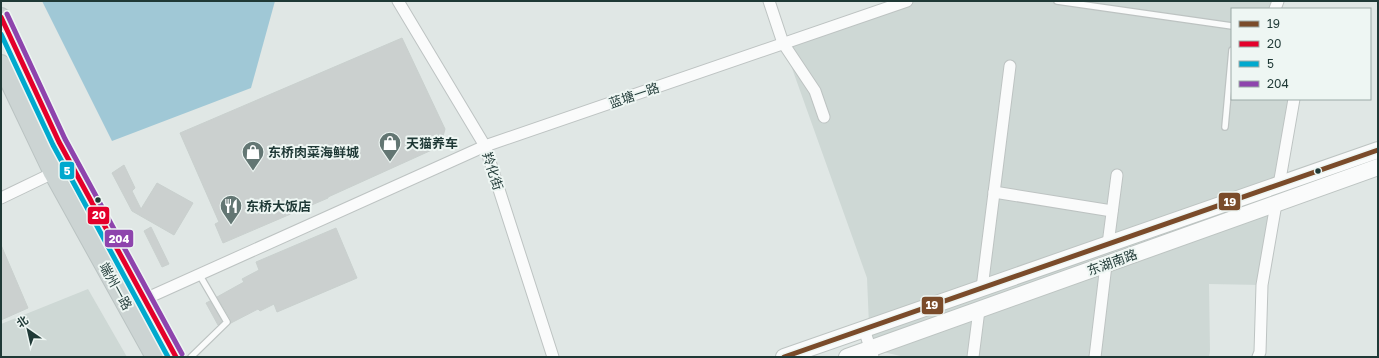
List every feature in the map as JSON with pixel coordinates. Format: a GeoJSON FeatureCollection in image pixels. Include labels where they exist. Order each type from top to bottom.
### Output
{"type":"FeatureCollection","features":[{"type":"Feature","properties":{"kind":"main road","name":"端州一路"},"geometry":{"type":"LineString","coordinates":[[1,17],[62,146],[176,357]]}},
{"type":"Feature","properties":{"kind":"main road","name":"端州一路"},"geometry":{"type":"LineString","coordinates":[[1,64],[5,84],[155,357]]}},
{"type":"Feature","properties":{"kind":"main road"},"geometry":{"type":"LineString","coordinates":[[44,155],[62,146]]}},
{"type":"Feature","properties":{"kind":"main road","name":"东湖南路"},"geometry":{"type":"LineString","coordinates":[[784,357],[1378,150]]}},
{"type":"Feature","properties":{"kind":"main road"},"geometry":{"type":"LineString","coordinates":[[1363,155],[1373,169]]}},
{"type":"Feature","properties":{"kind":"main road","name":"东湖南路"},"geometry":{"type":"LineString","coordinates":[[847,357],[872,353],[979,310],[1373,169]]}},
{"type":"Feature","properties":{"kind":"street","name":"羚化街"},"geometry":{"type":"LineString","coordinates":[[398,1],[485,146],[553,357]]}},
{"type":"Feature","properties":{"kind":"street"},"geometry":{"type":"LineString","coordinates":[[769,1],[783,43],[815,91],[824,117]]}},
{"type":"Feature","properties":{"kind":"street","name":"蓝塘一路"},"geometry":{"type":"LineString","coordinates":[[145,299],[485,146],[907,1]]}},
{"type":"Feature","properties":{"kind":"street"},"geometry":{"type":"LineString","coordinates":[[982,288],[1010,66]]}},
{"type":"Feature","properties":{"kind":"street"},"geometry":{"type":"LineString","coordinates":[[1279,185],[1294,100]]}},
{"type":"Feature","properties":{"kind":"street"},"geometry":{"type":"LineString","coordinates":[[1,198],[53,173]]}},
{"type":"Feature","properties":{"kind":"street"},"geometry":{"type":"LineString","coordinates":[[1108,244],[1117,175]]}},
{"type":"Feature","properties":{"kind":"street"},"geometry":{"type":"LineString","coordinates":[[994,192],[1112,211]]}},
{"type":"Feature","properties":{"kind":"street"},"geometry":{"type":"LineString","coordinates":[[1258,357],[1260,352],[1262,285],[1276,204]]}},
{"type":"Feature","properties":{"kind":"street"},"geometry":{"type":"LineString","coordinates":[[1095,357],[1106,265]]}},
{"type":"Feature","properties":{"kind":"street"},"geometry":{"type":"LineString","coordinates":[[973,357],[979,310]]}},
{"type":"Feature","properties":{"kind":"street"},"geometry":{"type":"LineString","coordinates":[[864,329],[872,353]]}},
{"type":"Feature","properties":{"kind":"lane"},"geometry":{"type":"LineString","coordinates":[[1057,1],[1231,26]]}},
{"type":"Feature","properties":{"kind":"lane"},"geometry":{"type":"LineString","coordinates":[[1225,127],[1231,61]]}},
{"type":"Feature","properties":{"kind":"lane"},"geometry":{"type":"LineString","coordinates":[[191,357],[228,322],[199,274]]}},
{"type":"Feature","properties":{"kind":"shaded area"},"geometry":{"type":"Polygon","coordinates":[[[907,1],[1278,1],[1275,8],[1231,8],[1231,100],[1294,100],[1262,285],[1209,284],[1209,357],[905,357],[870,349],[867,278],[783,43],[907,1]]]}},
{"type":"Feature","properties":{"kind":"shaded area"},"geometry":{"type":"Polygon","coordinates":[[[88,289],[127,357],[1,357],[1,324],[88,289]]]}},
{"type":"Feature","properties":{"kind":"water"},"geometry":{"type":"Polygon","coordinates":[[[42,1],[275,1],[251,88],[112,141],[42,1]]]}},
{"type":"Feature","properties":{"kind":"building"},"geometry":{"type":"Polygon","coordinates":[[[402,38],[445,129],[442,140],[434,149],[328,198],[223,243],[215,224],[219,222],[180,133],[402,38]]]}},
{"type":"Feature","properties":{"kind":"building"},"geometry":{"type":"Polygon","coordinates":[[[124,165],[135,188],[132,191],[141,209],[157,183],[193,203],[174,235],[132,211],[112,173],[124,165]]]}},
{"type":"Feature","properties":{"kind":"building"},"geometry":{"type":"Polygon","coordinates":[[[151,227],[169,264],[162,267],[144,231],[151,227]]]}},
{"type":"Feature","properties":{"kind":"building"},"geometry":{"type":"Polygon","coordinates":[[[336,228],[357,278],[277,312],[274,304],[260,311],[258,309],[231,323],[231,320],[217,297],[244,282],[242,279],[259,270],[256,262],[336,228]]]}},
{"type":"Feature","properties":{"kind":"building"},"geometry":{"type":"Polygon","coordinates":[[[1,245],[28,308],[1,320],[1,245]]]}},
{"type":"Feature","properties":{"kind":"building"},"geometry":{"type":"Polygon","coordinates":[[[210,301],[222,321],[218,325],[206,303],[210,301]]]}},
{"type":"Feature","properties":{"kind":"transit line","name":"204"},"geometry":{"type":"LineString","coordinates":[[7,14],[65,139],[182,354]]}},
{"type":"Feature","properties":{"kind":"transit line","name":"20"},"geometry":{"type":"LineString","coordinates":[[1,17],[59,142],[176,357]]}},
{"type":"Feature","properties":{"kind":"transit line","name":"5"},"geometry":{"type":"LineString","coordinates":[[1,34],[53,145],[168,357]]}},
{"type":"Feature","properties":{"kind":"transit line","name":"19"},"geometry":{"type":"LineString","coordinates":[[784,357],[1378,150]]}},
{"type":"Feature","properties":{"kind":"place","name":"天猫养车"},"geometry":{"type":"Point","coordinates":[390,162]}},
{"type":"Feature","properties":{"kind":"place","name":"东桥肉菜海鲜城"},"geometry":{"type":"Point","coordinates":[253,172]}},
{"type":"Feature","properties":{"kind":"place","name":"东桥大饭店"},"geometry":{"type":"Point","coordinates":[231,226]}}]}
